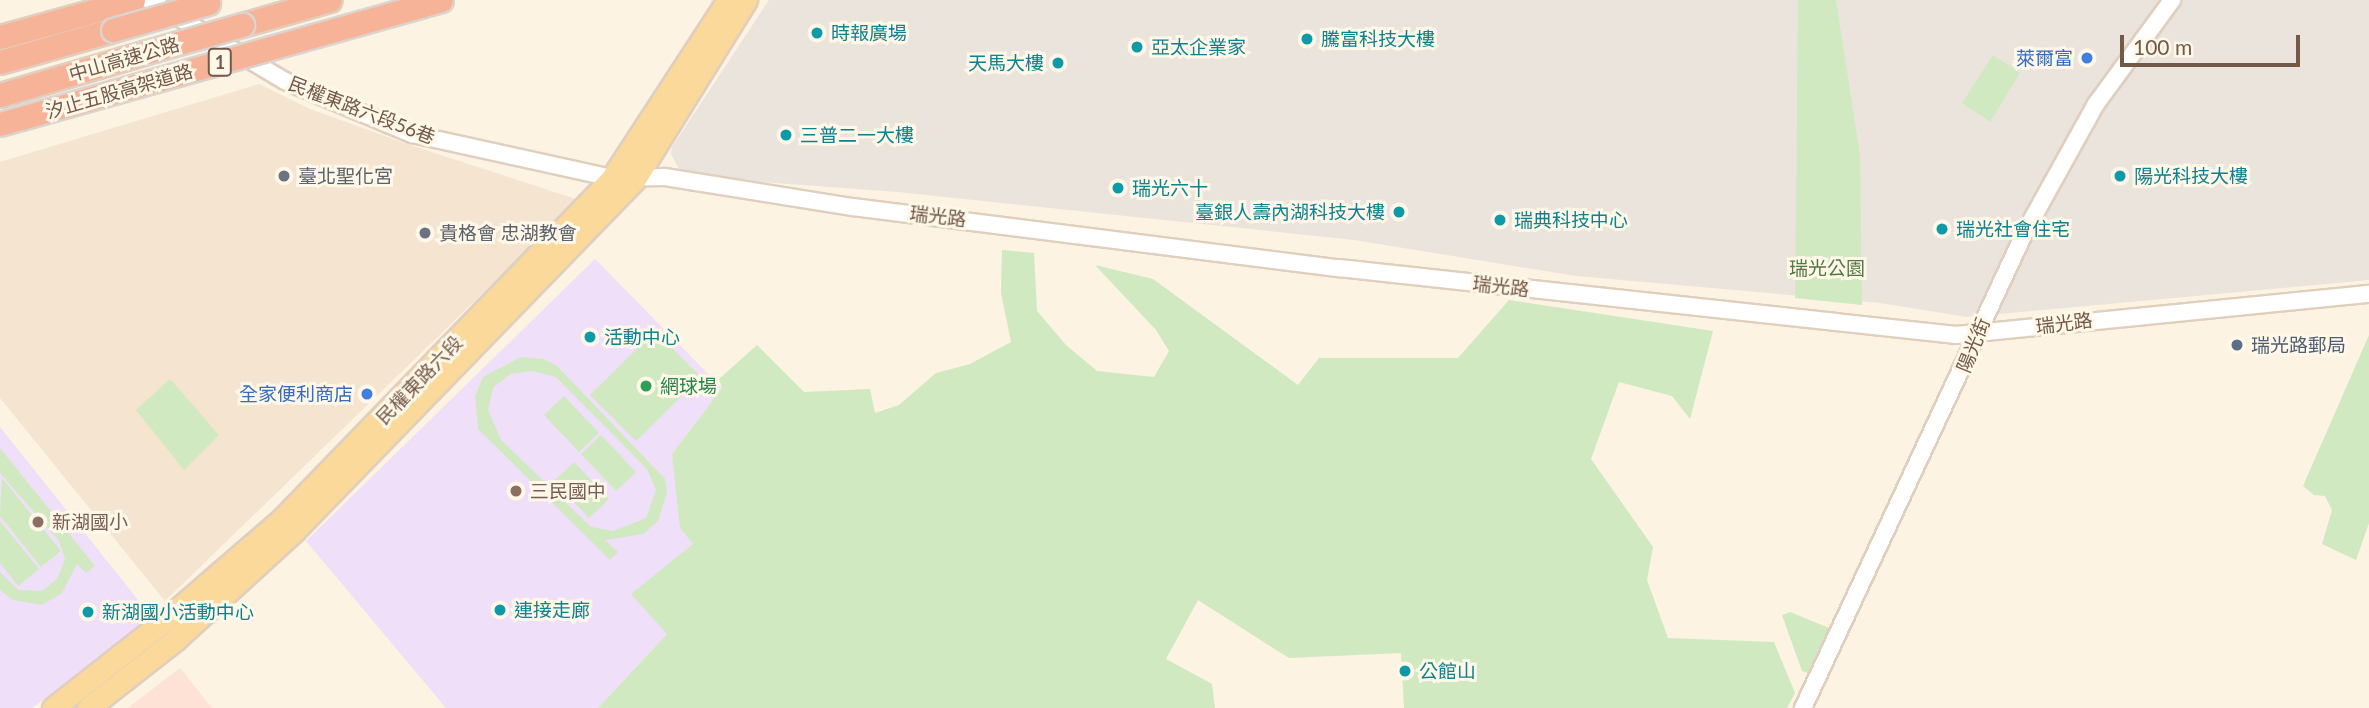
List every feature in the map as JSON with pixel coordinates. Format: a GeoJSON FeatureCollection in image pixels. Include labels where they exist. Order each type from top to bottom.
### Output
{"type":"FeatureCollection","features":[{"type":"Feature","properties":{"kind":"highway"},"geometry":{"type":"LineString","coordinates":[[0,37],[133,0]]}},
{"type":"Feature","properties":{"kind":"highway","name":"中山高速公路"},"geometry":{"type":"LineString","coordinates":[[0,95],[330,0]]}},
{"type":"Feature","properties":{"kind":"highway","name":"汐止五股高架道路"},"geometry":{"type":"LineString","coordinates":[[0,124],[441,0]]}},
{"type":"Feature","properties":{"kind":"highway","name":"中山高速公路"},"geometry":{"type":"LineString","coordinates":[[0,62],[213,2]]}},
{"type":"Feature","properties":{"kind":"main road","name":"民權東路六段"},"geometry":{"type":"LineString","coordinates":[[54,708],[164,621],[282,519],[612,178],[728,0]]}},
{"type":"Feature","properties":{"kind":"main road","name":"民權東路六段"},"geometry":{"type":"LineString","coordinates":[[88,708],[175,640],[294,531],[635,178],[746,0]]}},
{"type":"Feature","properties":{"kind":"street","name":"民權東路六段56巷"},"geometry":{"type":"LineString","coordinates":[[149,0],[285,81],[412,134],[612,178],[635,178]]}},
{"type":"Feature","properties":{"kind":"street","name":"陽光街"},"geometry":{"type":"LineString","coordinates":[[1803,708],[1953,392],[1977,333],[2025,232],[2096,104],[2172,0]]}},
{"type":"Feature","properties":{"kind":"street","name":"瑞光路"},"geometry":{"type":"LineString","coordinates":[[635,178],[665,177],[852,207],[1339,268],[1956,335],[2369,295]]}},
{"type":"Feature","properties":{"kind":"shaded area"},"geometry":{"type":"Polygon","coordinates":[[[769,0],[2369,0],[2369,280],[1967,317],[1880,303],[1576,276],[1354,240],[898,192],[683,176],[671,154],[672,147],[769,0]]]}},
{"type":"Feature","properties":{"kind":"shaded area"},"geometry":{"type":"Polygon","coordinates":[[[259,84],[310,109],[579,200],[165,601],[0,398],[0,162],[259,84]]]}},
{"type":"Feature","properties":{"kind":"shaded area","name":"三民國中"},"geometry":{"type":"Polygon","coordinates":[[[595,259],[722,388],[672,454],[693,543],[667,634],[598,708],[446,708],[306,541],[595,259]]]}},
{"type":"Feature","properties":{"kind":"shaded area","name":"新湖國小"},"geometry":{"type":"Polygon","coordinates":[[[0,427],[151,616],[32,708],[0,708],[0,427]]]}},
{"type":"Feature","properties":{"kind":"shaded area"},"geometry":{"type":"Polygon","coordinates":[[[180,668],[212,708],[128,708],[180,668]]]}},
{"type":"Feature","properties":{"kind":"green space","name":"瑞光公園"},"geometry":{"type":"Polygon","coordinates":[[[1798,0],[1836,0],[1860,155],[1862,305],[1795,298],[1798,0]]]}},
{"type":"Feature","properties":{"kind":"green space"},"geometry":{"type":"Polygon","coordinates":[[[1993,55],[2020,73],[1990,122],[1962,103],[1993,55]]]}},
{"type":"Feature","properties":{"kind":"green space"},"geometry":{"type":"Polygon","coordinates":[[[1002,250],[1034,253],[1037,311],[1066,345],[1097,371],[1154,377],[1169,351],[1156,330],[1095,265],[1153,279],[1298,385],[1319,358],[1458,358],[1509,300],[1713,331],[1690,419],[1672,396],[1619,382],[1591,459],[1653,547],[1647,580],[1668,638],[1774,642],[1795,693],[1787,708],[1404,708],[1401,653],[1289,658],[1198,600],[1166,659],[1212,684],[1215,708],[598,708],[667,634],[631,594],[693,544],[680,528],[672,454],[722,388],[719,379],[757,345],[804,392],[870,389],[875,413],[899,405],[936,373],[970,364],[1011,342],[1001,293],[1002,250]]]}},
{"type":"Feature","properties":{"kind":"green space","name":"網球場"},"geometry":{"type":"Polygon","coordinates":[[[655,331],[701,377],[636,441],[590,395],[655,331]]]}},
{"type":"Feature","properties":{"kind":"green space"},"geometry":{"type":"Polygon","coordinates":[[[2369,335],[2369,523],[2356,560],[2322,544],[2332,510],[2325,496],[2314,495],[2303,486],[2369,335]]]}},
{"type":"Feature","properties":{"kind":"green space"},"geometry":{"type":"Polygon","coordinates":[[[521,357],[544,359],[557,366],[665,479],[667,493],[658,521],[643,534],[605,540],[618,552],[610,560],[478,429],[475,396],[483,377],[521,357]],[[532,371],[510,374],[493,388],[488,410],[501,440],[591,527],[613,531],[646,518],[656,490],[647,469],[556,377],[532,371]]]}},
{"type":"Feature","properties":{"kind":"green space"},"geometry":{"type":"Polygon","coordinates":[[[170,379],[219,435],[184,470],[136,410],[170,379]]]}},
{"type":"Feature","properties":{"kind":"green space"},"geometry":{"type":"Polygon","coordinates":[[[564,396],[599,433],[579,452],[544,415],[564,396]]]}},
{"type":"Feature","properties":{"kind":"green space"},"geometry":{"type":"Polygon","coordinates":[[[601,435],[636,472],[616,491],[581,454],[601,435]]]}},
{"type":"Feature","properties":{"kind":"green space"},"geometry":{"type":"Polygon","coordinates":[[[0,448],[95,566],[86,573],[77,564],[62,593],[42,605],[13,600],[0,590],[0,572],[18,590],[42,591],[57,579],[65,559],[59,541],[0,473],[0,448]]]}},
{"type":"Feature","properties":{"kind":"green space"},"geometry":{"type":"Polygon","coordinates":[[[574,462],[609,499],[589,518],[554,481],[574,462]]]}},
{"type":"Feature","properties":{"kind":"green space"},"geometry":{"type":"Polygon","coordinates":[[[2,478],[61,551],[41,567],[0,516],[2,478]]]}},
{"type":"Feature","properties":{"kind":"green space"},"geometry":{"type":"Polygon","coordinates":[[[0,521],[39,569],[18,586],[0,563],[0,521]]]}},
{"type":"Feature","properties":{"kind":"green space"},"geometry":{"type":"Polygon","coordinates":[[[1790,612],[1829,628],[1808,673],[1802,671],[1782,615],[1790,612]]]}},
{"type":"Feature","properties":{"kind":"place","name":"時報廣場"},"geometry":{"type":"Point","coordinates":[817,33]}},
{"type":"Feature","properties":{"kind":"place","name":"騰富科技大樓"},"geometry":{"type":"Point","coordinates":[1307,39]}},
{"type":"Feature","properties":{"kind":"place","name":"亞太企業家"},"geometry":{"type":"Point","coordinates":[1137,47]}},
{"type":"Feature","properties":{"kind":"place","name":"萊爾富"},"geometry":{"type":"Point","coordinates":[2087,58]}},
{"type":"Feature","properties":{"kind":"place","name":"天馬大樓"},"geometry":{"type":"Point","coordinates":[1058,63]}},
{"type":"Feature","properties":{"kind":"place","name":"三普二一大樓"},"geometry":{"type":"Point","coordinates":[786,135]}},
{"type":"Feature","properties":{"kind":"place","name":"臺北聖化宮"},"geometry":{"type":"Point","coordinates":[284,176]}},
{"type":"Feature","properties":{"kind":"place","name":"陽光科技大樓"},"geometry":{"type":"Point","coordinates":[2120,176]}},
{"type":"Feature","properties":{"kind":"place","name":"瑞光六十"},"geometry":{"type":"Point","coordinates":[1118,188]}},
{"type":"Feature","properties":{"kind":"place","name":"臺銀人壽內湖科技大樓"},"geometry":{"type":"Point","coordinates":[1399,212]}},
{"type":"Feature","properties":{"kind":"place","name":"瑞典科技中心"},"geometry":{"type":"Point","coordinates":[1500,220]}},
{"type":"Feature","properties":{"kind":"place","name":"瑞光社會住宅"},"geometry":{"type":"Point","coordinates":[1942,229]}},
{"type":"Feature","properties":{"kind":"place","name":"貴格會 忠湖教會"},"geometry":{"type":"Point","coordinates":[425,233]}},
{"type":"Feature","properties":{"kind":"place","name":"活動中心"},"geometry":{"type":"Point","coordinates":[590,337]}},
{"type":"Feature","properties":{"kind":"place","name":"瑞光路郵局"},"geometry":{"type":"Point","coordinates":[2237,345]}},
{"type":"Feature","properties":{"kind":"place","name":"網球場"},"geometry":{"type":"Point","coordinates":[646,386]}},
{"type":"Feature","properties":{"kind":"place","name":"全家便利商店"},"geometry":{"type":"Point","coordinates":[367,394]}},
{"type":"Feature","properties":{"kind":"place","name":"三民國中"},"geometry":{"type":"Point","coordinates":[516,491]}},
{"type":"Feature","properties":{"kind":"place","name":"新湖國小"},"geometry":{"type":"Point","coordinates":[38,522]}},
{"type":"Feature","properties":{"kind":"place","name":"連接走廊"},"geometry":{"type":"Point","coordinates":[500,610]}},
{"type":"Feature","properties":{"kind":"place","name":"新湖國小活動中心"},"geometry":{"type":"Point","coordinates":[88,612]}},
{"type":"Feature","properties":{"kind":"place","name":"公館山"},"geometry":{"type":"Point","coordinates":[1405,671]}}]}
